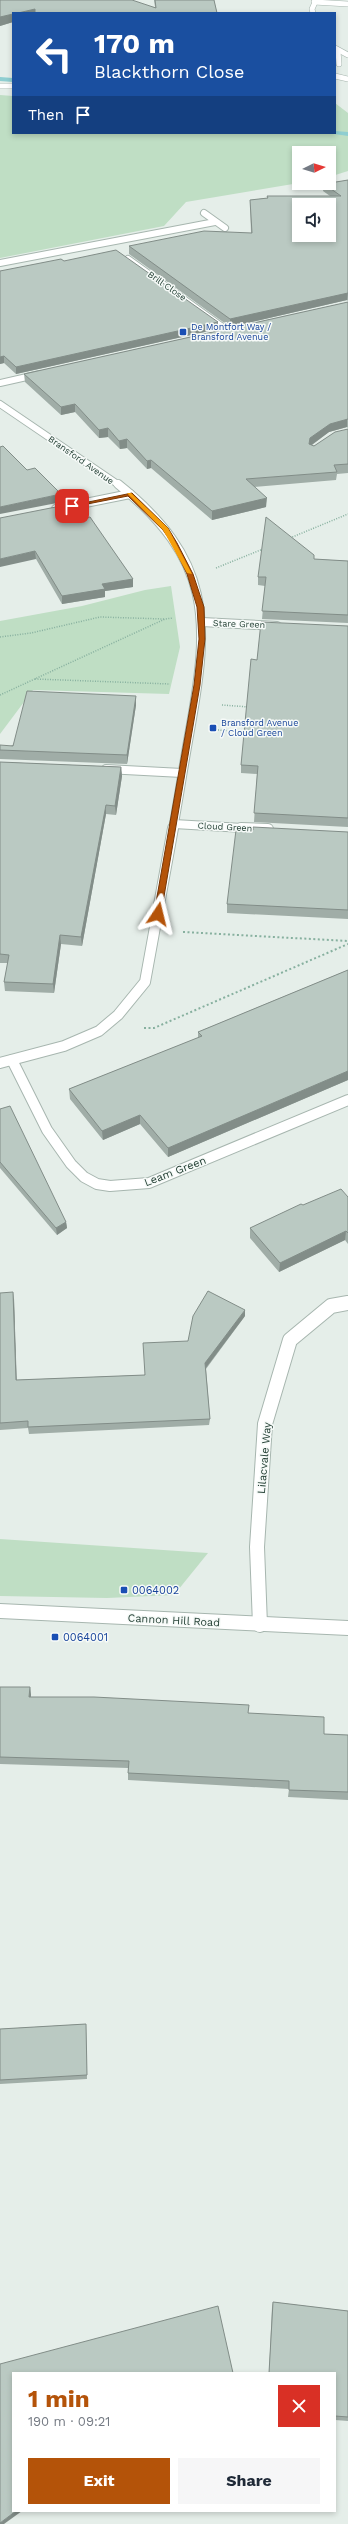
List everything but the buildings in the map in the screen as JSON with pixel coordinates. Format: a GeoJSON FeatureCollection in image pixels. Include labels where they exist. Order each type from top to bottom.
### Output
{"type":"FeatureCollection","features":[{"type":"Feature","properties":{"kind":"street"},"geometry":{"type":"LineString","coordinates":[[313,12],[315,1],[348,4]]}},
{"type":"Feature","properties":{"kind":"street"},"geometry":{"type":"LineString","coordinates":[[336,49],[348,55]]}},
{"type":"Feature","properties":{"kind":"street"},"geometry":{"type":"LineString","coordinates":[[336,49],[337,65],[346,63]]}},
{"type":"Feature","properties":{"kind":"street"},"geometry":{"type":"LineString","coordinates":[[337,77],[348,80]]}},
{"type":"Feature","properties":{"kind":"street"},"geometry":{"type":"LineString","coordinates":[[0,86],[12,86]]}},
{"type":"Feature","properties":{"kind":"street"},"geometry":{"type":"LineString","coordinates":[[204,213],[225,228]]}},
{"type":"Feature","properties":{"kind":"street"},"geometry":{"type":"LineString","coordinates":[[0,263],[215,222]]}},
{"type":"Feature","properties":{"kind":"street"},"geometry":{"type":"LineString","coordinates":[[105,243],[111,247]]}},
{"type":"Feature","properties":{"kind":"street","name":"Brill Close"},"geometry":{"type":"LineString","coordinates":[[123,256],[228,331]]}},
{"type":"Feature","properties":{"kind":"street"},"geometry":{"type":"LineString","coordinates":[[220,333],[236,329]]}},
{"type":"Feature","properties":{"kind":"street"},"geometry":{"type":"LineString","coordinates":[[0,383],[46,373]]}},
{"type":"Feature","properties":{"kind":"street","name":"Bransford Avenue"},"geometry":{"type":"LineString","coordinates":[[0,404],[130,494],[166,529],[190,574],[202,619],[197,685],[174,824],[145,982],[123,1009],[100,1030],[64,1046],[0,1063]]}},
{"type":"Feature","properties":{"kind":"street"},"geometry":{"type":"LineString","coordinates":[[46,511],[130,494]]}},
{"type":"Feature","properties":{"kind":"street","name":"Stare Green"},"geometry":{"type":"LineString","coordinates":[[202,619],[286,626]]}},
{"type":"Feature","properties":{"kind":"street"},"geometry":{"type":"LineString","coordinates":[[95,769],[182,772]]}},
{"type":"Feature","properties":{"kind":"street","name":"Cloud Green"},"geometry":{"type":"LineString","coordinates":[[174,824],[277,830]]}},
{"type":"Feature","properties":{"kind":"street","name":"Leam Green"},"geometry":{"type":"LineString","coordinates":[[12,1060],[44,1126],[82,1176],[98,1184],[123,1187],[149,1183],[348,1100]]}},
{"type":"Feature","properties":{"kind":"street","name":"Lilacvale Way"},"geometry":{"type":"LineString","coordinates":[[260,1625],[257,1547],[265,1424],[290,1340],[331,1306],[348,1303]]}},
{"type":"Feature","properties":{"kind":"street","name":"Cannon Hill Road"},"geometry":{"type":"LineString","coordinates":[[0,1611],[260,1625],[348,1628]]}},
{"type":"Feature","properties":{"kind":"path"},"geometry":{"type":"LineString","coordinates":[[286,540],[343,516],[348,516]]}},
{"type":"Feature","properties":{"kind":"path"},"geometry":{"type":"LineString","coordinates":[[190,574],[214,569],[264,548]]}},
{"type":"Feature","properties":{"kind":"path"},"geometry":{"type":"LineString","coordinates":[[0,637],[31,633],[100,617],[202,619]]}},
{"type":"Feature","properties":{"kind":"path"},"geometry":{"type":"LineString","coordinates":[[0,695],[165,619]]}},
{"type":"Feature","properties":{"kind":"path"},"geometry":{"type":"LineString","coordinates":[[35,679],[197,685]]}},
{"type":"Feature","properties":{"kind":"path"},"geometry":{"type":"LineString","coordinates":[[194,704],[255,707]]}},
{"type":"Feature","properties":{"kind":"path"},"geometry":{"type":"LineString","coordinates":[[190,729],[253,732]]}},
{"type":"Feature","properties":{"kind":"path"},"geometry":{"type":"LineString","coordinates":[[155,929],[348,942]]}},
{"type":"Feature","properties":{"kind":"path"},"geometry":{"type":"LineString","coordinates":[[100,1030],[154,1028],[348,942]]}},
{"type":"Feature","properties":{"kind":"green space"},"geometry":{"type":"Polygon","coordinates":[[[0,95],[12,96],[12,134],[336,134],[336,104],[348,113],[348,171],[336,175],[336,146],[292,146],[292,184],[186,202],[164,226],[0,258],[0,95]]]}},
{"type":"Feature","properties":{"kind":"green space"},"geometry":{"type":"Polygon","coordinates":[[[171,586],[180,647],[169,694],[33,690],[0,734],[0,621],[82,606],[145,590],[171,586]]]}},
{"type":"Feature","properties":{"kind":"green space"},"geometry":{"type":"Polygon","coordinates":[[[0,1539],[208,1553],[174,1595],[107,1598],[0,1596],[0,1539]]]}},
{"type":"Feature","properties":{"kind":"waterway"},"geometry":{"type":"LineString","coordinates":[[0,79],[12,80]]}},
{"type":"Feature","properties":{"kind":"waterway"},"geometry":{"type":"LineString","coordinates":[[336,133],[348,134]]}},
{"type":"Feature","properties":{"kind":"slow traffic"},"geometry":{"type":"LineString","coordinates":[[129,494],[149,511],[166,529],[190,573]]}},
{"type":"Feature","properties":{"kind":"place","name":"De Montfort Way / Bransford Avenue"},"geometry":{"type":"Point","coordinates":[183,332]}},
{"type":"Feature","properties":{"kind":"place","name":"Bransford Avenue / Cloud Green"},"geometry":{"type":"Point","coordinates":[213,728]}},
{"type":"Feature","properties":{"kind":"place","name":"0064002"},"geometry":{"type":"Point","coordinates":[124,1590]}},
{"type":"Feature","properties":{"kind":"place","name":"0064001"},"geometry":{"type":"Point","coordinates":[55,1637]}},
{"type":"Feature","properties":{"kind":"route"},"geometry":{"type":"LineString","coordinates":[[72,506],[130,494],[166,529],[186,565],[198,596],[202,616],[200,662],[158,914]]}}]}
